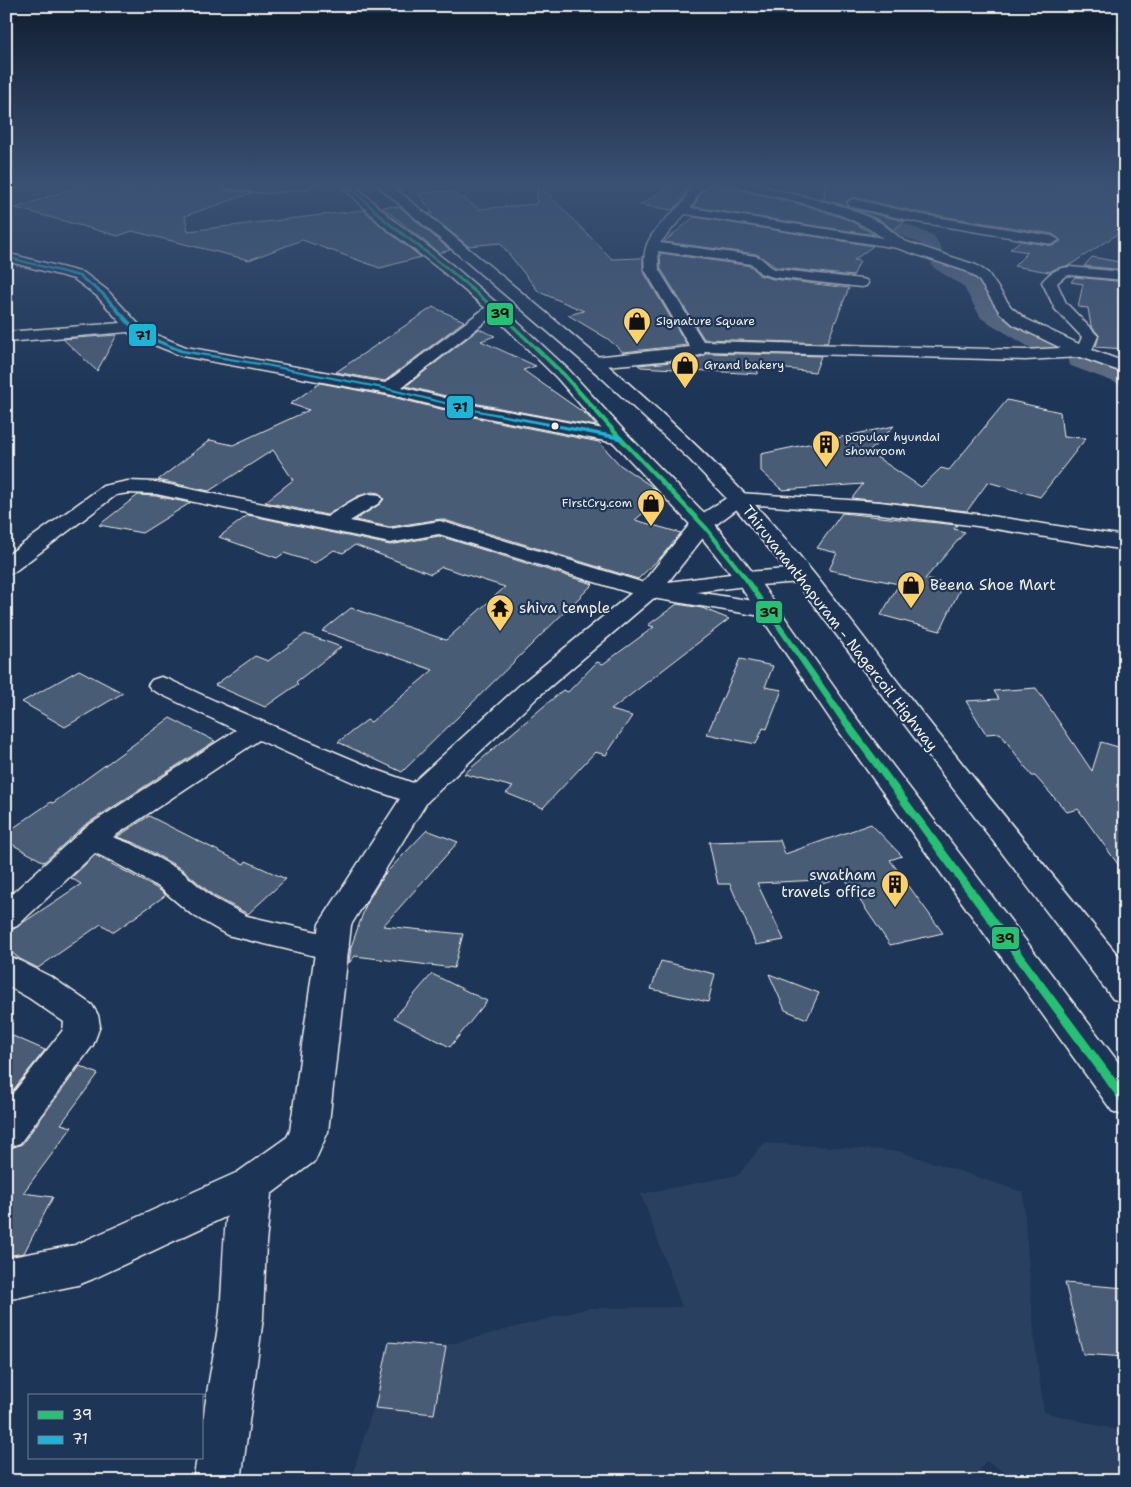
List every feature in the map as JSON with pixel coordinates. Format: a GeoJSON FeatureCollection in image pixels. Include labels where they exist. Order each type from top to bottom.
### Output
{"type":"FeatureCollection","features":[{"type":"Feature","properties":{"kind":"street"},"geometry":{"type":"LineString","coordinates":[[428,253],[494,308],[563,374],[620,438],[702,524],[746,579],[842,717],[1125,1100]]}},
{"type":"Feature","properties":{"kind":"street","name":"Thiruvananthapuram - Nagercoil Highway"},"geometry":{"type":"LineString","coordinates":[[465,253],[594,362],[677,438],[738,499],[802,575],[986,814],[1125,989]]}},
{"type":"Feature","properties":{"kind":"street"},"geometry":{"type":"LineString","coordinates":[[651,253],[652,270],[698,346]]}},
{"type":"Feature","properties":{"kind":"street"},"geometry":{"type":"LineString","coordinates":[[707,253],[756,260],[765,270],[773,273],[861,283]]}},
{"type":"Feature","properties":{"kind":"street"},"geometry":{"type":"LineString","coordinates":[[927,253],[971,268],[983,276],[1005,310],[1020,322],[1083,352],[1125,368]]}},
{"type":"Feature","properties":{"kind":"street"},"geometry":{"type":"LineString","coordinates":[[6,257],[79,276],[102,293],[138,333],[182,351],[388,389],[473,410],[620,438]]}},
{"type":"Feature","properties":{"kind":"street"},"geometry":{"type":"LineString","coordinates":[[1083,352],[1090,336],[1058,304],[1052,295],[1049,282],[1061,272],[1118,271]]}},
{"type":"Feature","properties":{"kind":"street"},"geometry":{"type":"LineString","coordinates":[[388,389],[494,308]]}},
{"type":"Feature","properties":{"kind":"street"},"geometry":{"type":"LineString","coordinates":[[6,337],[132,327]]}},
{"type":"Feature","properties":{"kind":"street"},"geometry":{"type":"LineString","coordinates":[[594,362],[684,354],[698,350],[698,346]]}},
{"type":"Feature","properties":{"kind":"street"},"geometry":{"type":"LineString","coordinates":[[698,346],[1015,355],[1083,352],[1125,356]]}},
{"type":"Feature","properties":{"kind":"street"},"geometry":{"type":"LineString","coordinates":[[6,567],[110,490],[128,487],[156,488],[390,536],[440,527],[648,591],[768,610]]}},
{"type":"Feature","properties":{"kind":"street"},"geometry":{"type":"LineString","coordinates":[[330,524],[372,498]]}},
{"type":"Feature","properties":{"kind":"street"},"geometry":{"type":"LineString","coordinates":[[6,1279],[78,1266],[252,1185],[301,1149],[309,1132],[335,924],[417,794],[530,690],[648,591],[702,524],[738,499],[880,508],[977,520],[1125,543]]}},
{"type":"Feature","properties":{"kind":"street"},"geometry":{"type":"LineString","coordinates":[[648,591],[746,579],[802,575]]}},
{"type":"Feature","properties":{"kind":"street"},"geometry":{"type":"LineString","coordinates":[[161,685],[217,712],[343,765],[367,778],[417,794]]}},
{"type":"Feature","properties":{"kind":"street"},"geometry":{"type":"LineString","coordinates":[[6,918],[97,834],[256,729]]}},
{"type":"Feature","properties":{"kind":"street"},"geometry":{"type":"LineString","coordinates":[[91,840],[123,853],[170,879],[202,906],[239,926],[332,947]]}},
{"type":"Feature","properties":{"kind":"street"},"geometry":{"type":"LineString","coordinates":[[6,969],[41,988],[80,1015],[82,1026],[80,1036],[6,1131]]}},
{"type":"Feature","properties":{"kind":"street"},"geometry":{"type":"LineString","coordinates":[[217,1481],[241,1318],[245,1244],[252,1185]]}},
{"type":"Feature","properties":{"kind":"shaded area"},"geometry":{"type":"Polygon","coordinates":[[[764,1143],[898,1151],[1023,1192],[1035,1344],[1044,1412],[1125,1432],[1125,1481],[1019,1481],[986,1461],[971,1481],[359,1481],[352,1476],[388,1360],[589,1308],[682,1307],[641,1194],[738,1175],[764,1143]]]}},
{"type":"Feature","properties":{"kind":"building"},"geometry":{"type":"Polygon","coordinates":[[[222,253],[267,253],[249,260],[222,253]]]}},
{"type":"Feature","properties":{"kind":"building"},"geometry":{"type":"Polygon","coordinates":[[[339,253],[416,253],[421,257],[380,268],[339,253]]]}},
{"type":"Feature","properties":{"kind":"building"},"geometry":{"type":"Polygon","coordinates":[[[508,253],[606,253],[612,259],[640,258],[643,256],[643,271],[687,345],[623,352],[608,339],[568,315],[584,311],[539,292],[508,253]]]}},
{"type":"Feature","properties":{"kind":"building"},"geometry":{"type":"Polygon","coordinates":[[[660,253],[663,253],[751,266],[759,275],[773,279],[849,288],[827,343],[704,339],[661,269],[660,253]]]}},
{"type":"Feature","properties":{"kind":"building"},"geometry":{"type":"Polygon","coordinates":[[[751,253],[863,253],[854,260],[860,261],[853,276],[776,267],[756,254],[751,253]]]}},
{"type":"Feature","properties":{"kind":"building"},"geometry":{"type":"Polygon","coordinates":[[[1027,253],[1088,253],[1070,265],[1049,272],[1014,266],[1027,253]]]}},
{"type":"Feature","properties":{"kind":"building"},"geometry":{"type":"Polygon","coordinates":[[[1092,257],[1125,263],[1125,270],[1084,266],[1092,257]]]}},
{"type":"Feature","properties":{"kind":"building"},"geometry":{"type":"Polygon","coordinates":[[[1075,277],[1125,282],[1125,349],[1096,347],[1099,335],[1091,326],[1088,308],[1078,307],[1083,284],[1071,282],[1075,277]]]}},
{"type":"Feature","properties":{"kind":"building"},"geometry":{"type":"Polygon","coordinates":[[[433,307],[464,321],[385,381],[336,372],[433,307]]]}},
{"type":"Feature","properties":{"kind":"building"},"geometry":{"type":"Polygon","coordinates":[[[479,329],[495,336],[481,341],[536,366],[523,370],[587,415],[596,426],[473,403],[406,386],[479,329]]]}},
{"type":"Feature","properties":{"kind":"building"},"geometry":{"type":"Polygon","coordinates":[[[117,335],[97,371],[63,339],[117,335]]]}},
{"type":"Feature","properties":{"kind":"building"},"geometry":{"type":"Polygon","coordinates":[[[706,353],[821,356],[815,372],[758,366],[758,374],[641,367],[638,365],[684,361],[704,356],[706,353]]]}},
{"type":"Feature","properties":{"kind":"building"},"geometry":{"type":"Polygon","coordinates":[[[320,383],[388,396],[473,417],[599,442],[620,465],[651,486],[662,497],[635,520],[681,533],[661,557],[638,579],[441,519],[390,527],[355,520],[380,504],[384,499],[379,493],[372,492],[358,496],[327,515],[265,502],[293,480],[273,450],[209,491],[158,480],[210,440],[233,445],[309,410],[290,404],[320,383]]]}},
{"type":"Feature","properties":{"kind":"building"},"geometry":{"type":"Polygon","coordinates":[[[1007,400],[1060,412],[1063,437],[1086,438],[1040,497],[988,482],[967,511],[852,498],[863,484],[782,490],[761,471],[761,454],[894,426],[869,452],[921,487],[941,468],[949,470],[1007,400]]]}},
{"type":"Feature","properties":{"kind":"building"},"geometry":{"type":"Polygon","coordinates":[[[138,495],[156,496],[190,503],[142,533],[99,525],[138,495]]]}},
{"type":"Feature","properties":{"kind":"building"},"geometry":{"type":"Polygon","coordinates":[[[842,513],[957,525],[954,529],[965,532],[925,579],[961,587],[940,631],[881,615],[899,584],[829,570],[837,553],[817,548],[842,513]]]}},
{"type":"Feature","properties":{"kind":"building"},"geometry":{"type":"Polygon","coordinates":[[[248,515],[390,545],[439,536],[593,584],[402,772],[338,742],[367,720],[371,722],[433,670],[322,631],[351,608],[446,640],[505,587],[442,567],[431,574],[355,545],[343,553],[334,550],[315,563],[284,553],[277,558],[219,537],[248,515]]]}},
{"type":"Feature","properties":{"kind":"building"},"geometry":{"type":"Polygon","coordinates":[[[677,604],[702,608],[729,619],[611,710],[632,716],[606,755],[595,752],[543,808],[506,793],[513,787],[464,774],[563,690],[568,692],[597,662],[603,664],[654,627],[648,625],[677,604]]]}},
{"type":"Feature","properties":{"kind":"building"},"geometry":{"type":"Polygon","coordinates":[[[305,634],[341,647],[296,682],[298,684],[265,707],[215,685],[255,656],[268,661],[305,634]]]}},
{"type":"Feature","properties":{"kind":"building"},"geometry":{"type":"Polygon","coordinates":[[[740,659],[773,666],[765,687],[782,690],[767,729],[763,728],[756,744],[707,734],[740,659]]]}},
{"type":"Feature","properties":{"kind":"building"},"geometry":{"type":"Polygon","coordinates":[[[79,670],[123,693],[65,727],[22,702],[79,670]]]}},
{"type":"Feature","properties":{"kind":"building"},"geometry":{"type":"Polygon","coordinates":[[[1036,688],[1092,771],[1101,742],[1125,749],[1125,874],[1078,809],[1067,812],[1035,776],[1032,776],[1000,733],[986,734],[966,701],[999,699],[994,691],[1036,688]]]}},
{"type":"Feature","properties":{"kind":"building"},"geometry":{"type":"Polygon","coordinates":[[[170,718],[215,741],[85,825],[44,862],[6,841],[6,833],[51,802],[53,803],[170,718]]]}},
{"type":"Feature","properties":{"kind":"building"},"geometry":{"type":"Polygon","coordinates":[[[149,816],[244,864],[246,861],[286,879],[248,914],[214,896],[182,869],[135,843],[117,837],[149,816]]]}},
{"type":"Feature","properties":{"kind":"building"},"geometry":{"type":"Polygon","coordinates":[[[871,824],[902,856],[890,860],[943,933],[890,945],[844,877],[823,884],[820,880],[757,883],[784,940],[756,945],[730,884],[718,884],[709,842],[780,840],[785,854],[871,824]]]}},
{"type":"Feature","properties":{"kind":"building"},"geometry":{"type":"Polygon","coordinates":[[[427,830],[458,842],[383,926],[463,934],[454,968],[355,956],[349,963],[351,947],[367,902],[384,875],[427,830]]]}},
{"type":"Feature","properties":{"kind":"building"},"geometry":{"type":"Polygon","coordinates":[[[95,855],[166,895],[114,932],[101,924],[38,968],[20,959],[6,948],[6,934],[81,884],[71,878],[95,855]]]}},
{"type":"Feature","properties":{"kind":"building"},"geometry":{"type":"Polygon","coordinates":[[[661,961],[715,974],[708,1002],[651,989],[661,961]]]}},
{"type":"Feature","properties":{"kind":"building"},"geometry":{"type":"Polygon","coordinates":[[[432,974],[487,1001],[450,1047],[394,1018],[432,974]]]}},
{"type":"Feature","properties":{"kind":"building"},"geometry":{"type":"Polygon","coordinates":[[[769,974],[819,993],[807,1019],[785,1010],[769,974]]]}},
{"type":"Feature","properties":{"kind":"building"},"geometry":{"type":"Polygon","coordinates":[[[6,1033],[45,1050],[6,1099],[6,1033]]]}},
{"type":"Feature","properties":{"kind":"building"},"geometry":{"type":"Polygon","coordinates":[[[80,1066],[98,1074],[61,1124],[72,1127],[23,1193],[53,1197],[24,1253],[6,1256],[6,1150],[22,1144],[80,1066]]]}},
{"type":"Feature","properties":{"kind":"building"},"geometry":{"type":"Polygon","coordinates":[[[1065,1283],[1125,1288],[1125,1357],[1083,1354],[1065,1283]]]}},
{"type":"Feature","properties":{"kind":"building"},"geometry":{"type":"Polygon","coordinates":[[[389,1342],[446,1347],[434,1414],[375,1408],[389,1342]]]}},
{"type":"Feature","properties":{"kind":"waterway"},"geometry":{"type":"LineString","coordinates":[[941,264],[971,282],[988,314],[1045,347]]}},
{"type":"Feature","properties":{"kind":"waterway"},"geometry":{"type":"LineString","coordinates":[[1079,361],[1125,379]]}},
{"type":"Feature","properties":{"kind":"transit line","name":"39"},"geometry":{"type":"LineString","coordinates":[[428,253],[494,308],[563,374],[620,438],[706,528],[746,579],[842,717],[1125,1100]]}},
{"type":"Feature","properties":{"kind":"transit line","name":"71"},"geometry":{"type":"LineString","coordinates":[[6,257],[79,276],[102,293],[138,333],[182,351],[388,389],[473,410],[620,438]]}},
{"type":"Feature","properties":{"kind":"place","name":"Signature Square"},"geometry":{"type":"Point","coordinates":[637,345]}},
{"type":"Feature","properties":{"kind":"place","name":"Grand bakery"},"geometry":{"type":"Point","coordinates":[685,389]}},
{"type":"Feature","properties":{"kind":"place","name":"popular hyundai showroom"},"geometry":{"type":"Point","coordinates":[826,468]}},
{"type":"Feature","properties":{"kind":"place","name":"FirstCry.com"},"geometry":{"type":"Point","coordinates":[651,527]}},
{"type":"Feature","properties":{"kind":"place","name":"Beena Shoe Mart"},"geometry":{"type":"Point","coordinates":[911,609]}},
{"type":"Feature","properties":{"kind":"place","name":"shiva temple"},"geometry":{"type":"Point","coordinates":[500,632]}},
{"type":"Feature","properties":{"kind":"place","name":"swatham travels office"},"geometry":{"type":"Point","coordinates":[895,908]}}]}
